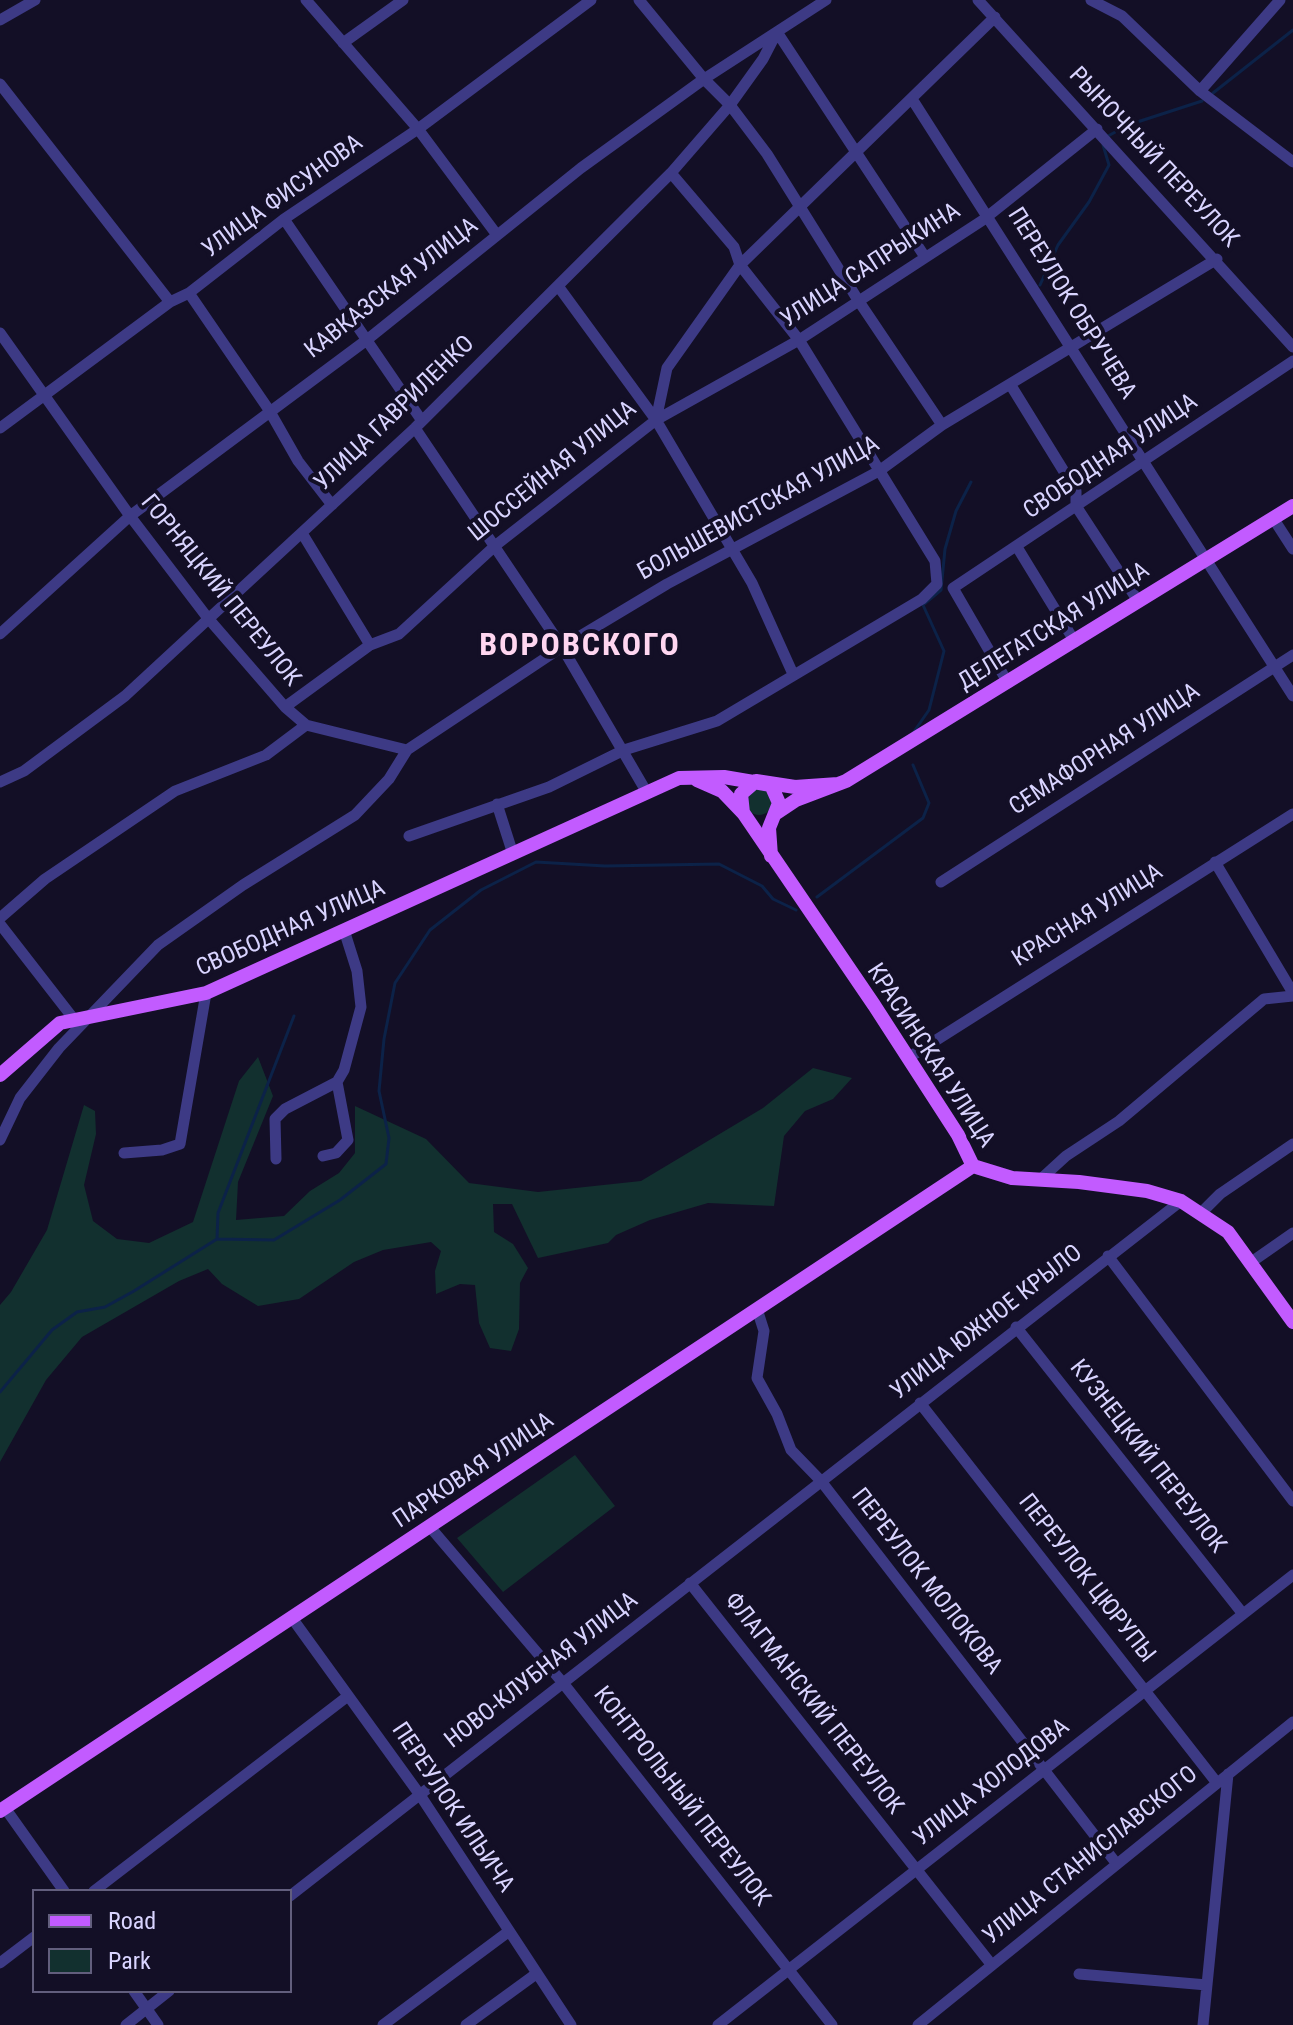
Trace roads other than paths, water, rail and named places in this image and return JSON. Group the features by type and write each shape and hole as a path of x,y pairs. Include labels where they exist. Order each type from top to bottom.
{"main road":[{"name":"ДЕЛЕГАТСКАЯ УЛИЦА","path":"776,813 796,800 838,784 1008,683 1293,506"},
{"name":"ДЕЛЕГАТСКАЯ УЛИЦА","path":"679,778 706,776 795,787 838,784"},
{"name":"СВОБОДНАЯ УЛИЦА","path":"80,1017 206,993 679,778"},
{"name":"КРАСИНСКАЯ УЛИЦА","path":"679,778 715,786 744,814 908,1058 958,1135 973,1166 1012,1178 1042,1178 1147,1191 1181,1201 1228,1232 1293,1322"},
{"path":"771,856 768,835 776,813 778,793 764,782 751,783 743,789 739,799 744,814 758,821 776,813"},
{"path":"0,1075 47,1031 80,1017"},
{"name":"ПАРКОВАЯ УЛИЦА","path":"2,1809 973,1166"}],"street":[{"path":"0,20 35,0"},
{"path":"306,0 418,129 497,235"},
{"path":"343,43 403,0"},
{"name":"УЛИЦА ФИСУНОВА","path":"0,428 170,302 189,293 284,219 418,129 591,0"},
{"path":"639,0 704,79 730,105 801,204 858,300 942,425"},
{"name":"КАВКАЗСКАЯ УЛИЦА","path":"0,634 130,516 368,339 581,168 704,79 826,0"},
{"name":"РЫНОЧНЫЙ ПЕРЕУЛОК","path":"978,0 1217,259 1293,347"},
{"path":"1091,0 1122,16 1200,91 1293,162"},
{"path":"1200,91 1280,0"},
{"name":"ШОССЕЙНАЯ УЛИЦА","path":"285,707 370,645 399,634 496,545 656,420 667,368 740,265 995,17"},
{"path":"777,32 925,257"},
{"name":"УЛИЦА ГАВРИЛЕНКО","path":"0,782 24,771 125,696 418,424 671,173 730,105 763,59 777,32"},
{"path":"0,84 170,302"},
{"name":"ПЕРЕУЛОК ОБРУЧЕВА","path":"912,99 1293,696"},
{"name":"УЛИЦА САПРЫКИНА","path":"656,420 799,340 988,216 1097,129"},
{"path":"409,836 549,787 624,750 717,721 922,599 937,584 935,561 799,340 740,265 734,247 671,173"},
{"path":"284,219 368,339 418,424 562,647 646,791"},
{"name":"БОЛЬШЕВИСТСКАЯ УЛИЦА","path":"407,750 562,647 667,584 879,471 942,425 1217,259"},
{"path":"558,286 656,420 752,583 793,674"},
{"path":"189,293 269,410 298,461 332,505"},
{"name":"ГОРНЯЦКИЙ ПЕРЕУЛОК","path":"0,333 130,516 207,617 285,707 306,725 407,750"},
{"name":"СВОБОДНАЯ УЛИЦА","path":"1008,683 953,588 1293,361"},
{"path":"1010,384 1076,491 1076,506 1138,601"},
{"path":"1273,518 1293,549"},
{"path":"302,533 370,645"},
{"path":"1017,547 1075,642"},
{"name":"СЕМАФОРНАЯ УЛИЦА","path":"941,882 1293,655"},
{"path":"80,1017 0,921 45,879 175,791 266,755 306,725"},
{"path":"0,1140 20,1098 80,1017 158,945 243,885 355,815 389,779 407,750"},
{"path":"497,804 513,854"},
{"name":"КРАСНАЯ УЛИЦА","path":"908,1058 1293,814"},
{"path":"1042,1178 1066,1156 1119,1121 1264,999 1293,994 1215,862"},
{"path":"276,1159 275,1119 285,1109 337,1082 344,1070 361,1007 357,971 344,930"},
{"path":"124,1153 162,1150 180,1144 206,993"},
{"path":"323,1156 336,1153 348,1140 337,1082"},
{"path":"1202,1212 1220,1194 1293,1144"},
{"name":"УЛИЦА ЮЖНОЕ КРЫЛО","path":"821,1481 1181,1201"},
{"path":"1250,1263 1293,1233"},
{"path":"1108,1256 1293,1501"},
{"name":"ПЕРЕУЛОК МОЛОКОВА","path":"757,1309 764,1331 758,1383 777,1414 791,1450 821,1481 1116,1863"},
{"name":"КУЗНЕЦКИЙ ПЕРЕУЛОК","path":"1016,1327 1243,1614"},
{"name":"ПЕРЕУЛОК ЦЮРУПЫ","path":"920,1403 1217,1783"},
{"name":"НОВО-КЛУБНАЯ УЛИЦА","path":"292,1894 821,1481"},
{"name":"КОНТРОЛЬНЫЙ ПЕРЕУЛОК","path":"430,1527 563,1683 832,2025"},
{"name":"УЛИЦА ХОЛОДОВА","path":"718,2025 1293,1575"},
{"name":"ФЛАГМАНСКИЙ ПЕРЕУЛОК","path":"690,1583 991,1964"},
{"name":"ПЕРЕУЛОК ИЛЬИЧА","path":"292,1618 420,1795 571,2025"},
{"path":"97,1889 348,1696"},
{"name":"УЛИЦА СТАНИСЛАВСКОГО","path":"918,2025 1293,1722"},
{"path":"1203,2025 1228,1774"},
{"path":"2,1809 62,1889"},
{"path":"383,2025 508,1932"},
{"path":"0,1963 32,1939"},
{"path":"466,2025 536,1974"},
{"path":"1079,1974 1207,1985"},
{"path":"135,1993 158,2025"},
{"path":"126,2025 167,1993"}],"waterway":[{"path":"1213,93 1293,30"},
{"path":"1125,126 1202,101"},
{"path":"1108,136 1119,130"},
{"path":"1040,285 1058,245 1089,202 1109,165 1103,145"},
{"path":"913,733 929,710 944,651 923,605 941,590 945,549 956,511 971,482"},
{"path":"817,897 923,818 929,803 913,765"},
{"path":"217,1239 274,1240 340,1200 386,1164 389,1138 379,1091 384,1039 395,983 430,930 481,890 536,862 605,866 719,864 762,886 773,899 796,910"},
{"path":"0,1392 52,1330 77,1312 105,1307 217,1239 218,1213 294,1016"}],"district":[{"name":"ВОРОВСКОГО","path":"580,647"}]}
